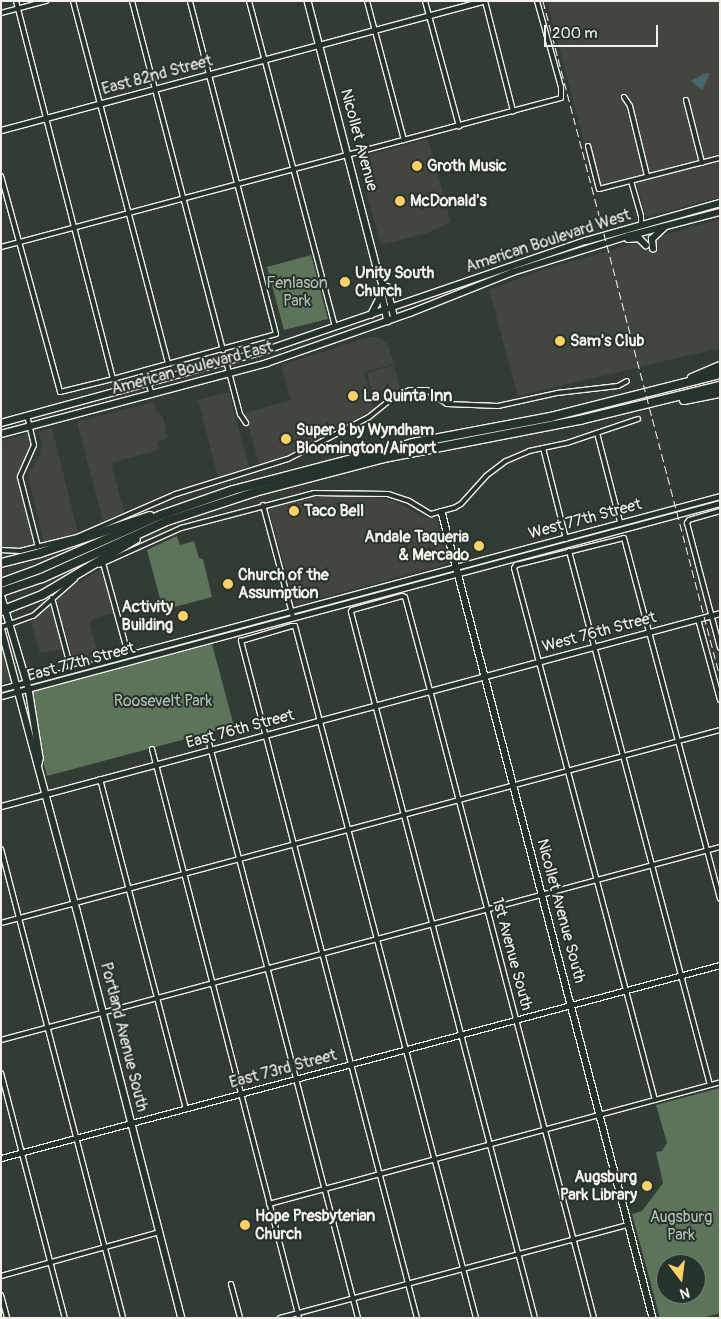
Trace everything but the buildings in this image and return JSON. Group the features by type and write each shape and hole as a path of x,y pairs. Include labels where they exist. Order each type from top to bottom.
{"highway":[{"path":"658,392 720,366"},
{"path":"1,562 40,553 133,520 176,509 233,490 370,453 421,441 551,417 658,392 720,374"},
{"path":"1,593 42,578 167,521 255,492 384,458 669,400 720,386"},
{"path":"669,400 689,400 720,393"},
{"path":"1,583 39,570 176,509"},
{"path":"3,611 42,595 167,521"}],"main road":[{"name":"Nicollet Avenue","path":"308,1 383,285 382,293 386,310"},
{"name":"American Boulevard West","path":"386,310 586,241 720,203"},
{"name":"American Boulevard West","path":"388,320 513,272 613,240 720,212"},
{"path":"653,249 652,239 657,233 668,226"},
{"path":"613,240 640,238 646,245"},
{"name":"Nicollet Avenue","path":"383,285 387,287 395,318"},
{"path":"456,286 459,294"},
{"path":"371,315 382,293"},
{"name":"American Boulevard East","path":"1,423 226,361 386,310"},
{"path":"386,310 388,320"},
{"name":"American Boulevard East","path":"1,434 229,373 316,346 388,320"},
{"path":"312,335 316,346"},
{"path":"68,404 70,415"},
{"path":"54,408 56,419"},
{"name":"Nicollet Avenue South","path":"442,512 653,1318"},
{"name":"Portland Avenue South","path":"1,593 3,611 10,625 28,689 40,758 39,764 46,794 182,1318"},
{"name":"Portland Avenue South","path":"1,627 18,684 35,759 39,764"}],"street":[{"path":"16,1 113,379"},
{"path":"1,13 46,1"},
{"path":"73,1 168,364"},
{"path":"132,1 223,350"},
{"path":"1,176 60,392 223,350 276,334 190,1"},
{"path":"249,1 335,327"},
{"path":"367,1 404,140"},
{"path":"425,1 458,126"},
{"path":"484,1 513,111"},
{"name":"East 82nd Street","path":"1,130 484,1"},
{"path":"1,247 561,98 561,88 537,1"},
{"path":"624,96 630,106 647,176"},
{"path":"686,100 702,163"},
{"path":"588,146 599,189 720,158"},
{"path":"631,181 644,225"},
{"path":"226,361 240,414 246,423"},
{"path":"144,371 152,394"},
{"path":"1,550 20,551 76,537 176,494 288,459 369,417 395,396 410,390 427,390 447,404 498,406 557,392 618,386 627,381"},
{"path":"27,415 33,451 24,465 20,477 38,547"},
{"path":"1,627 33,616 72,581 103,563 181,528 314,493 379,493 399,497 428,513 442,512 458,507 495,468 529,451 597,433 638,419"},
{"path":"597,433 620,522"},
{"path":"543,448 567,544"},
{"name":"West 77th Street","path":"456,567 720,496"},
{"name":"West 77th Street","path":"458,574 720,503"},
{"path":"263,505 293,617"},
{"path":"720,511 687,522 720,648"},
{"path":"655,1100 514,568 516,565 624,538 720,898"},
{"path":"569,551 710,1085"},
{"path":"103,563 128,654"},
{"name":"East 77th Street","path":"1,689 456,567"},
{"name":"East 77th Street","path":"1,696 458,574"},
{"path":"353,601 393,588 395,583"},
{"name":"1st Avenue South","path":"374,705 351,612 352,610 405,597 594,1318"},
{"path":"52,598 71,669"},
{"name":"West 76th Street","path":"484,676 720,613"},
{"path":"698,619 720,700"},
{"path":"416,1318 241,641 295,626 476,1318"},
{"name":"East 76th Street","path":"1,806 484,676"},
{"path":"374,705 462,1034 535,1318"},
{"path":"1,923 720,730"},
{"path":"206,735 358,1318"},
{"path":"152,748 298,1315"},
{"path":"100,779 186,1108"},
{"path":"1,1040 720,847"},
{"path":"1,849 123,1318"},
{"name":"East 73rd Street","path":"1,1158 720,965"},
{"path":"1,1073 65,1318"},
{"path":"269,1204 720,1082"},
{"path":"280,1318 298,1315 353,1298 628,1225"},
{"path":"1,1276 160,1232"},
{"path":"231,1284 240,1318"},
{"path":"1,1295 7,1318"}],"shaded area":[{"path":"547,1 720,1 720,197 646,217 635,177 600,186 589,141 584,142"},
{"path":"428,139 451,222 427,233 381,245 357,158"},
{"path":"720,219 720,348 518,396 489,290 539,271"},
{"path":"369,337 377,337 387,343 394,364 364,372 374,409 291,454 259,464 245,413 291,400 281,365"},
{"path":"394,365 400,388 387,397 374,400 367,373"},
{"path":"229,392 249,467 218,477 198,400"},
{"path":"153,402 156,411 163,417 168,438 157,442 159,450 111,463 124,512 103,521 77,422"},
{"path":"52,428 78,533 46,542 43,540 28,474 40,455 42,444 39,432"},
{"path":"30,433 32,446 19,472 19,482 34,543 30,547 1,548 1,441"},
{"path":"307,497 368,497 387,499 403,505 424,518 436,517 448,561 446,564 296,605 268,508"},
{"path":"101,569 114,613 95,618 89,623 99,658 74,663 64,626 59,628 64,649 40,653 31,622 74,585"},
{"path":"1,643 11,681 1,683"}],"green space":[{"name":"Fenlason Park","path":"311,255 328,319 284,330 267,267"},
{"path":"177,536 180,545 194,541 199,558 203,559 212,597 163,610 147,550"},
{"name":"Roosevelt Park","path":"212,644 234,726 47,776 25,694"},
{"name":"Augsburg Park","path":"720,1088 720,1313 702,1318 660,1318 656,1304 706,1304 706,1254 656,1254 656,1303 632,1214 642,1211 663,1183 656,1152 662,1151 667,1143 656,1105"}],"water":[{"path":"710,73 702,90 691,81 704,74"}],"railway":[{"path":"543,1 720,677"}],"place":[{"name":"Groth Music","path":"417,166"},
{"name":"McDonald's","path":"400,201"},
{"name":"Unity South Church","path":"345,282"},
{"name":"Sam's Club","path":"560,341"},
{"name":"La Quinta Inn","path":"353,396"},
{"name":"Super 8 by Wyndham Bloomington/Airport","path":"286,439"},
{"name":"Taco Bell","path":"294,511"},
{"name":"Andale Taqueria & Mercado","path":"479,546"},
{"name":"Church of the Assumption","path":"228,584"},
{"name":"Activity Building","path":"183,616"},
{"name":"Augsburg Park Library","path":"647,1186"},
{"name":"Hope Presbyterian Church","path":"245,1225"}]}
